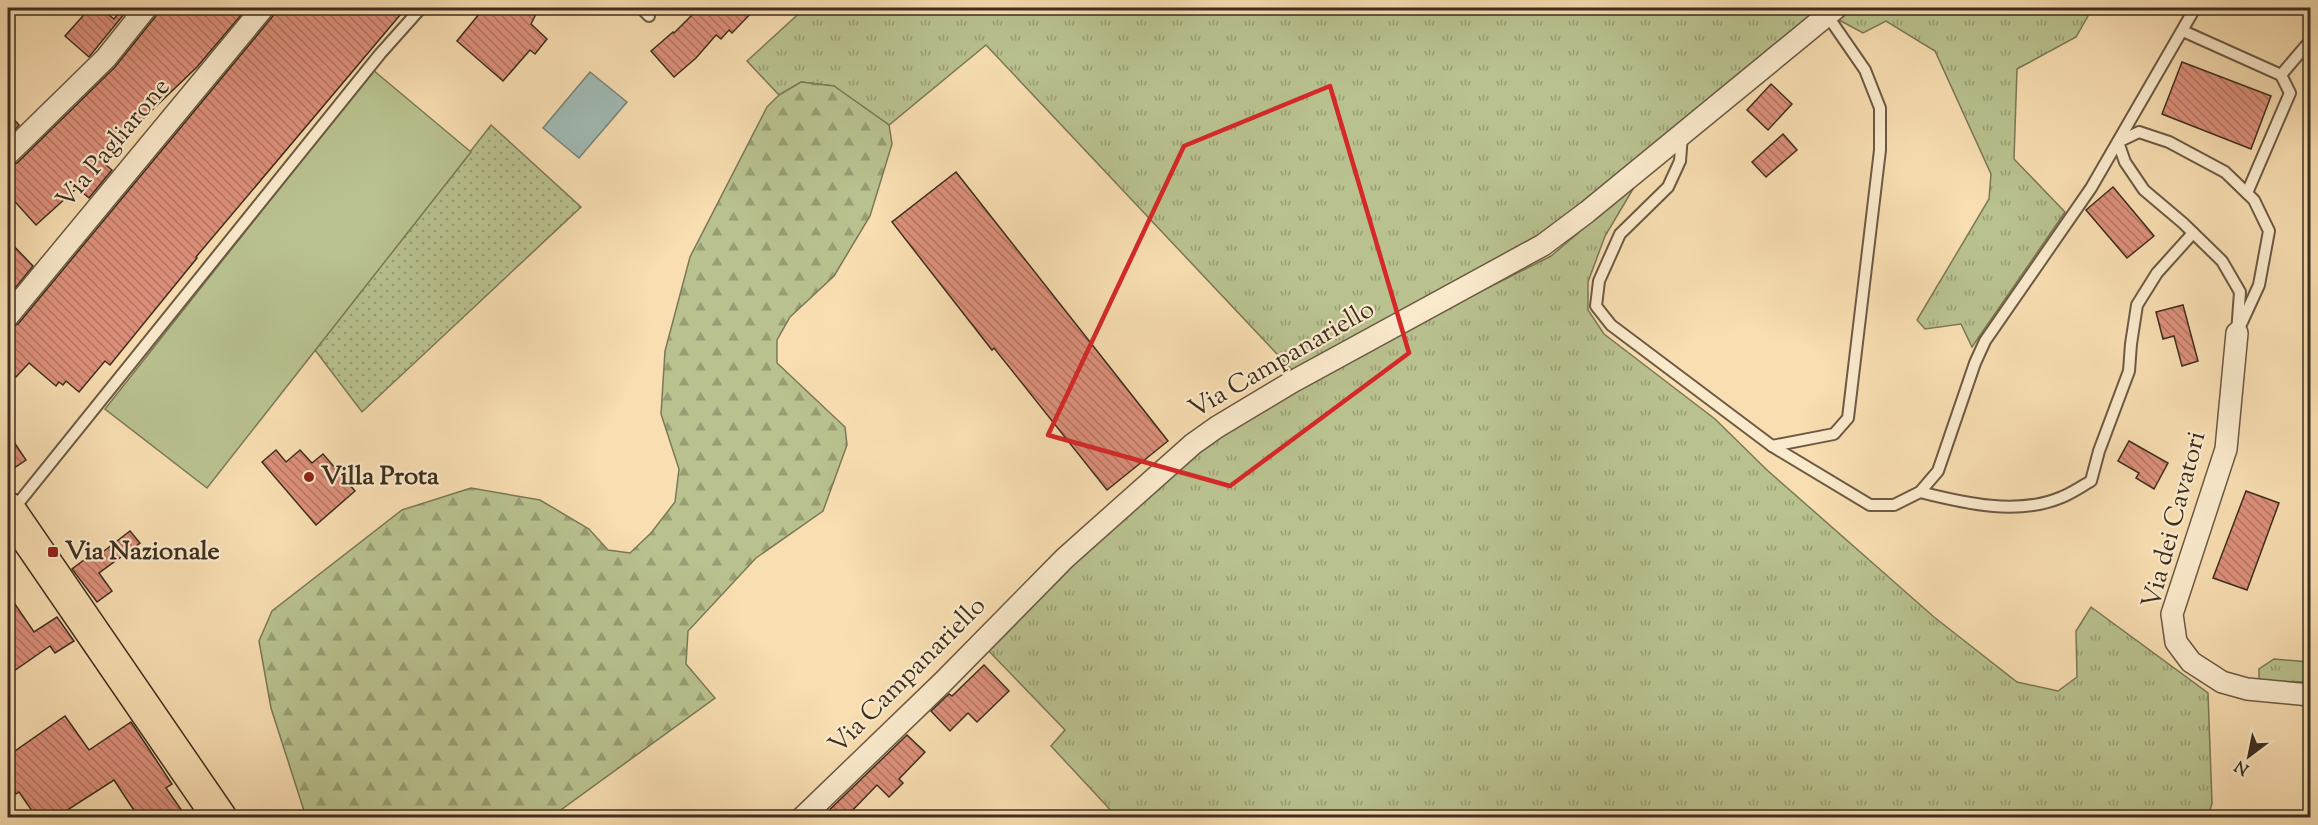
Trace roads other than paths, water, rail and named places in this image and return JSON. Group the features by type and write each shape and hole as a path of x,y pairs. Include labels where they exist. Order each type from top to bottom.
{"main road":[{"path":"9,512 220,818"}],"street":[{"path":"8,154 106,58 146,8"},
{"name":"Via Pagliarone","path":"8,316 263,8"},
{"name":"Via Campanariello","path":"807,816 1065,558 1193,444 1216,426 1301,376 1544,245 1832,11"},
{"name":"Via dei Cavatori","path":"2237,333 2226,449 2172,615 2176,642 2191,662 2222,682 2247,689 2310,695"}],"lane":[{"path":"9,512 380,54 421,8"},
{"path":"641,8 649,16"},
{"path":"1682,134 1680,161 1668,187 1620,234 1599,281 1596,306 1611,325 1772,446 1870,505 1894,505 1920,492 1938,471 1975,363 1985,341 2091,188 2195,8"},
{"path":"1772,446 1834,434 1848,418 1880,150 1880,108 1865,70 1832,11"},
{"path":"2183,31 2281,75 2289,93 2247,193"},
{"path":"2281,75 2310,41"},
{"path":"2118,142 2139,132 2169,142 2225,172 2254,200 2269,231 2259,285 2237,333"},
{"path":"2118,142 2125,162 2144,190 2222,261 2240,292 2237,333"},
{"path":"1920,492 1966,503 2019,507 2061,498 2091,481 2098,451 2129,371 2138,305 2157,273 2193,233"}],"water":[{"path":"590,72 627,102 579,158 543,128"}],"place":[{"name":"Villa Prota","path":"309,477"},
{"name":"Via Nazionale","path":"53,552"}]}
